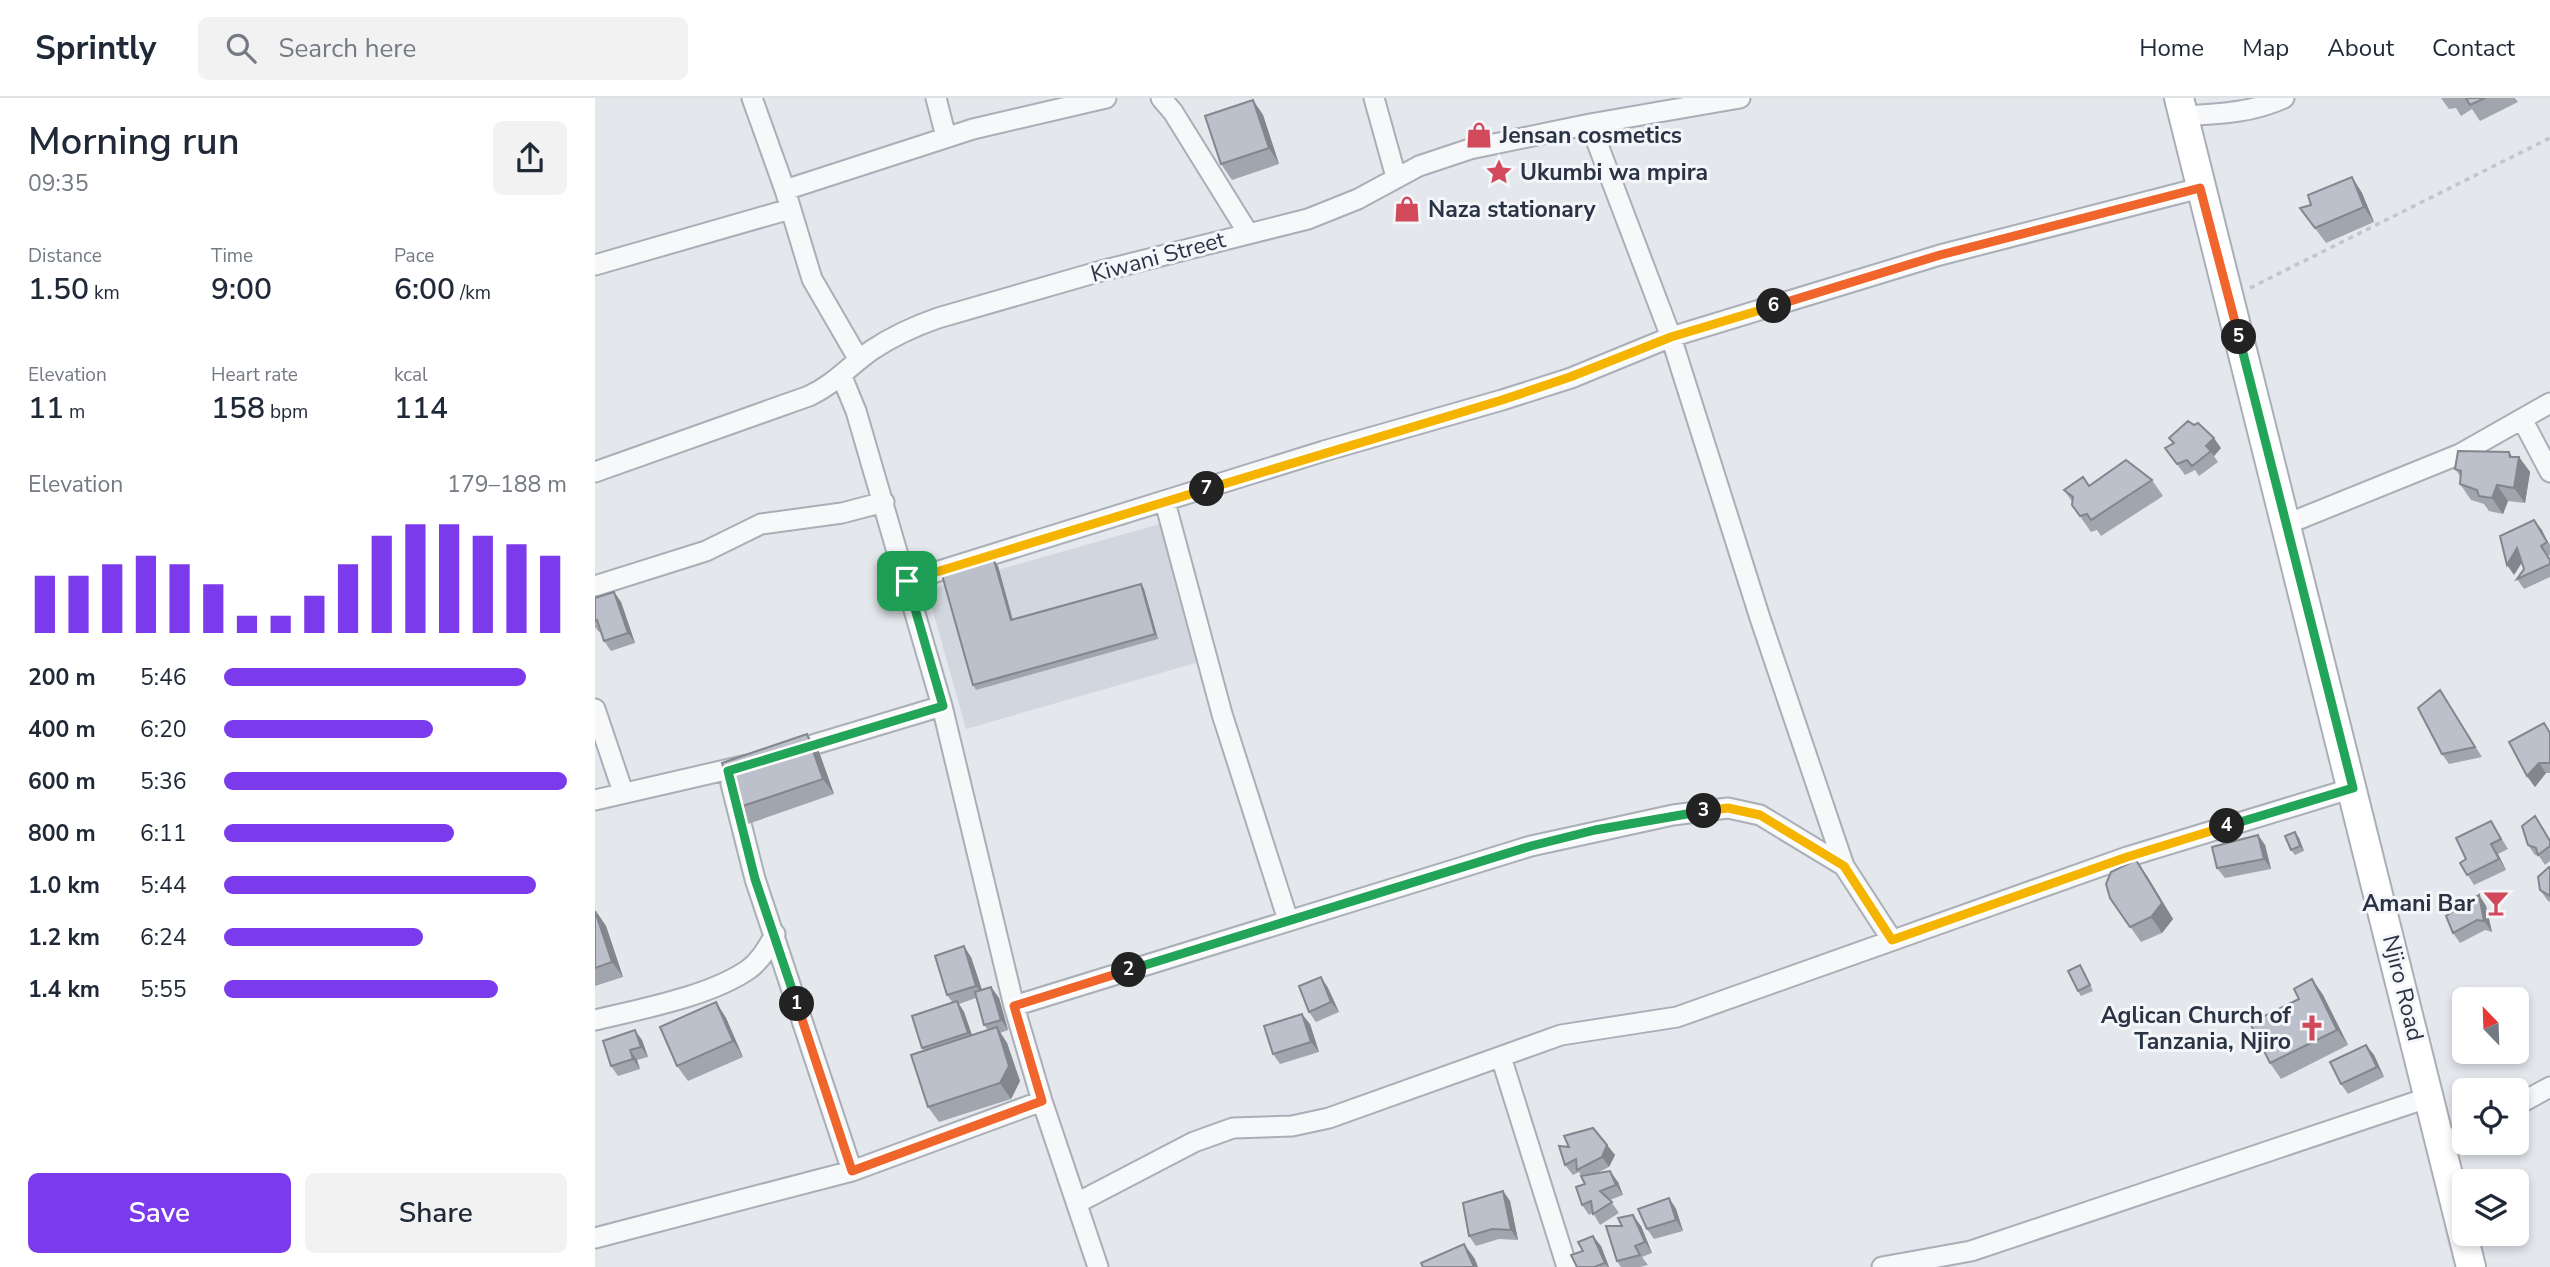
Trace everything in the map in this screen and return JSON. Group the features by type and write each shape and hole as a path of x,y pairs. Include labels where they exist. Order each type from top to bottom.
{"street":[{"path":"752,98 785,190 812,279 859,360"},
{"path":"936,98 946,137"},
{"path":"785,190 946,137 1106,98"},
{"path":"1161,98 1173,112 1248,233"},
{"path":"1374,98 1397,177"},
{"name":"Kiwani Street","path":"595,472 809,396 842,376 859,360 891,338 938,318 1329,212 1397,177 1471,149 1707,101 1741,98"},
{"path":"2181,107 2230,114 2263,108 2284,98"},
{"name":"Njiro Road","path":"2181,107 2430,1097 2452,1137"},
{"path":"1590,124 1671,337 1760,618 1844,866 1892,940"},
{"path":"907,581 1324,451 1502,400 1570,377 1671,337 1940,255 2200,188"},
{"path":"595,265 790,209"},
{"path":"842,376 856,411 884,502 943,706 1014,1006 1042,1101 1098,1267"},
{"path":"2287,524 2460,454 2550,403"},
{"path":"2522,419 2550,472"},
{"path":"595,586 706,551 761,524 842,513 884,502"},
{"path":"1165,502 1222,713 1288,920"},
{"path":"595,800 728,771 943,706"},
{"path":"595,709 623,792"},
{"path":"728,771 755,879 852,1171"},
{"path":"1077,1203 1194,1142 1233,1128 1292,1126 1329,1118 1561,1035 1677,1017 2127,857 2353,788"},
{"path":"1014,1006 1556,840 1673,815 1728,808 1760,815 1844,866"},
{"path":"595,1020 707,989 736,976 756,963 775,934"},
{"path":"1501,1057 1567,1267"},
{"path":"2529,1098 2550,1087"},
{"path":"1882,1267 1971,1251 2430,1097"},
{"path":"595,1238 852,1171 1042,1101"},
{"name":"Njiro Road","path":"2455,1155 2471,1267"}],"path":[{"path":"2229,298 2550,138"}],"shaded area":[{"path":"1160,524 1199,662 966,729 927,590"}],"building":[{"path":"2466,98 2485,98 2470,105"},
{"path":"1253,100 1269,148 1221,164 1205,116"},
{"path":"2352,177 2364,207 2315,228 2300,208 2311,205 2308,195"},
{"path":"2188,421 2194,425 2198,423 2214,438 2206,446 2211,451 2192,466 2187,460 2177,464 2165,448 2174,443 2169,438"},
{"path":"2458,451 2509,452 2510,457 2519,457 2514,488 2497,485 2492,498 2479,496 2477,490 2460,484 2461,471 2455,469"},
{"path":"2126,460 2152,480 2091,520 2087,514 2080,516 2072,505 2073,497 2064,490 2083,477 2089,486"},
{"path":"2534,520 2547,542 2541,546 2550,564 2517,579 2524,569 2517,548 2507,565 2500,536"},
{"path":"994,560 1011,620 1141,584 1155,634 973,685 942,575"},
{"path":"614,592 628,633 604,641 597,620 595,621 595,598"},
{"path":"2440,690 2475,747 2442,754 2418,708"},
{"path":"2544,723 2550,733 2550,763 2539,763 2527,776 2509,742"},
{"path":"807,734 823,779 737,808 722,763"},
{"path":"2535,816 2550,841 2550,846 2538,855 2536,848 2528,845 2522,826"},
{"path":"2491,821 2501,839 2491,844 2499,859 2467,875 2460,863 2466,859 2456,838"},
{"path":"2295,832 2300,846 2291,850 2285,836"},
{"path":"2258,835 2264,859 2217,868 2212,847"},
{"path":"2136,860 2162,903 2151,917 2130,927 2110,898 2106,884 2111,872"},
{"path":"2549,867 2550,896 2540,890 2538,877"},
{"path":"2479,895 2484,921 2477,920 2453,933 2446,916"},
{"path":"595,911 612,962 595,968"},
{"path":"964,946 976,986 947,995 935,956"},
{"path":"2080,965 2090,985 2078,991 2068,971"},
{"path":"1321,977 1331,1002 1309,1012 1299,986"},
{"path":"2312,979 2337,1030 2270,1063 2250,1023 2299,999 2294,989"},
{"path":"991,987 1001,1020 984,1025 975,992"},
{"path":"957,1001 968,1033 922,1048 912,1016"},
{"path":"716,1002 733,1041 677,1066 660,1027"},
{"path":"1302,1014 1311,1042 1273,1054 1264,1026"},
{"path":"997,1027 1009,1066 1000,1083 928,1107 911,1055"},
{"path":"635,1030 641,1047 630,1050 633,1059 611,1066 603,1041"},
{"path":"2366,1045 2377,1067 2341,1084 2330,1062"},
{"path":"1593,1128 1607,1145 1602,1157 1577,1170 1576,1159 1565,1165 1559,1146 1569,1147 1564,1136"},
{"path":"1610,1171 1616,1185 1600,1191 1612,1202 1593,1214 1591,1201 1582,1205 1576,1187 1585,1184 1581,1176"},
{"path":"1503,1191 1511,1230 1492,1229 1469,1236 1463,1203"},
{"path":"1669,1198 1676,1220 1647,1229 1638,1209"},
{"path":"1633,1215 1645,1242 1635,1246 1640,1255 1617,1261 1606,1226 1622,1226 1618,1218"},
{"path":"1593,1236 1605,1263 1594,1267 1577,1267 1571,1255 1583,1251 1578,1242"},
{"path":"1464,1244 1474,1267 1423,1267 1421,1263"}],"place":[{"name":"Jensan cosmetics","path":"1479,135"},
{"name":"Ukumbi wa mpira","path":"1499,172"},
{"name":"Naza stationary","path":"1407,209"},
{"name":"Amani Bar","path":"2496,903"},
{"name":"Aglican Church of Tanzania, Njiro","path":"2312,1028"}],"route":[{"path":"2200,188 2353,788 2127,857 1892,940 1844,866 1760,815 1728,808 1673,815 1531,846 1014,1006 1042,1101 852,1171 755,879 728,771 943,706 907,581 1324,451 1502,400 1570,377 1671,337 1940,255 2200,188"}]}
